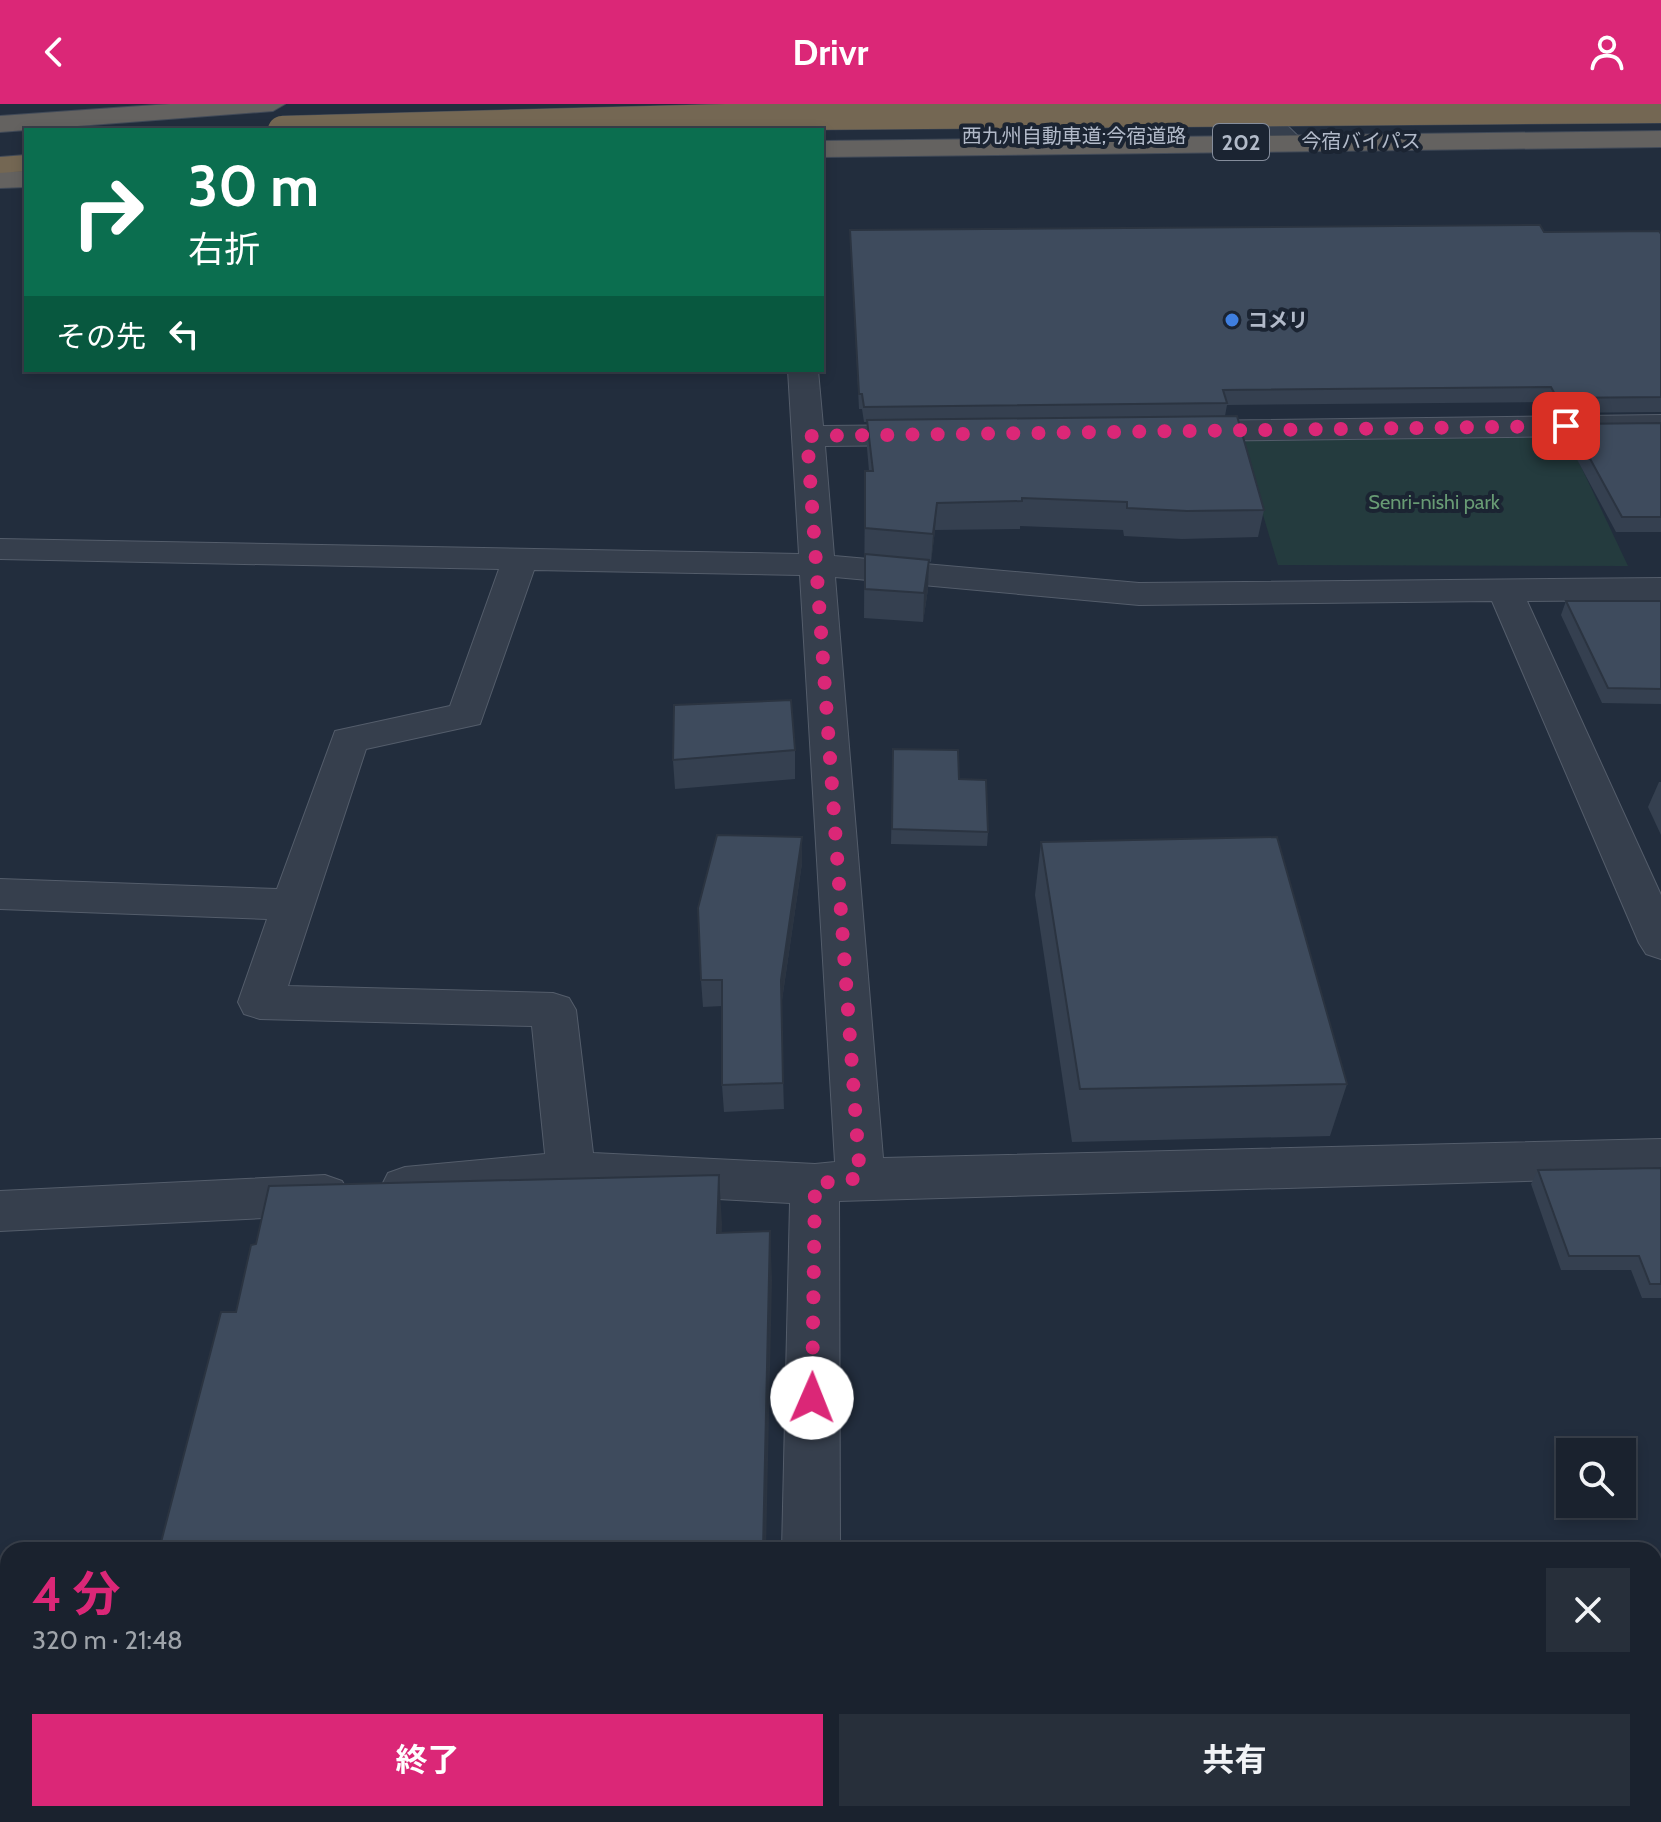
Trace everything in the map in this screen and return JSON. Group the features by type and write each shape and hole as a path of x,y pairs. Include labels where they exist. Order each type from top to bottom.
{"highway":[{"path":"0,124 273,104"},
{"name":"西九州自動車道;今宿道路","path":"346,128 632,119 1075,112 1661,109"},
{"name":"西九州自動車道;今宿道路","path":"824,139 1661,133"},
{"name":"今宿バイパス","path":"824,149 1661,139"},
{"path":"0,143 24,142"},
{"path":"0,165 24,163"},
{"path":"0,180 24,179"}],"street":[{"path":"793,128 797,104"},
{"path":"1251,104 1291,142"},
{"path":"803,372 818,565 837,1181 812,1542"},
{"path":"1155,432 1661,425"},
{"path":"807,436 965,434"},
{"path":"0,549 818,565 1139,594 1661,589"},
{"path":"520,559 466,715 349,740 260,1002 553,1010 571,1171"},
{"path":"1505,591 1661,943"},
{"path":"0,894 293,905"},
{"path":"0,1211 299,1197 571,1171 837,1181 1661,1158"}],"green space":[{"name":"Senri-nishi park","path":"1567,437 1628,566 1278,565 1241,441"}],"building":[{"path":"1540,225 1544,232 1659,231 1661,397 1557,398 1551,387 1223,390 1227,403 864,407 862,394 859,394 850,230"},
{"path":"1237,416 1264,510 1187,511 1127,508 1127,502 1022,498 1022,501 937,503 933,534 865,528 865,471 873,471 867,420"},
{"path":"1661,423 1661,517 1622,517 1571,424"},
{"path":"865,554 929,560 924,593 865,589"},
{"path":"1566,601 1661,601 1661,689 1608,688"},
{"path":"791,700 795,750 673,760 674,705"},
{"path":"893,749 958,750 959,779 986,780 988,832 892,829"},
{"path":"717,835 802,837 781,980 783,1083 722,1085 722,980 701,980 698,908"},
{"path":"1277,837 1347,1084 1080,1089 1041,842"},
{"path":"1661,1168 1661,1284 1650,1284 1639,1256 1569,1256 1538,1170"},
{"path":"719,1175 717,1233 770,1231 763,1542 161,1542 221,1312 236,1312 251,1245 256,1244 269,1186"}],"place":[{"name":"コメリ","path":"1232,320"}],"route":[{"path":"812,1398 815,1184 860,1178 807,436 1566,426"}]}
